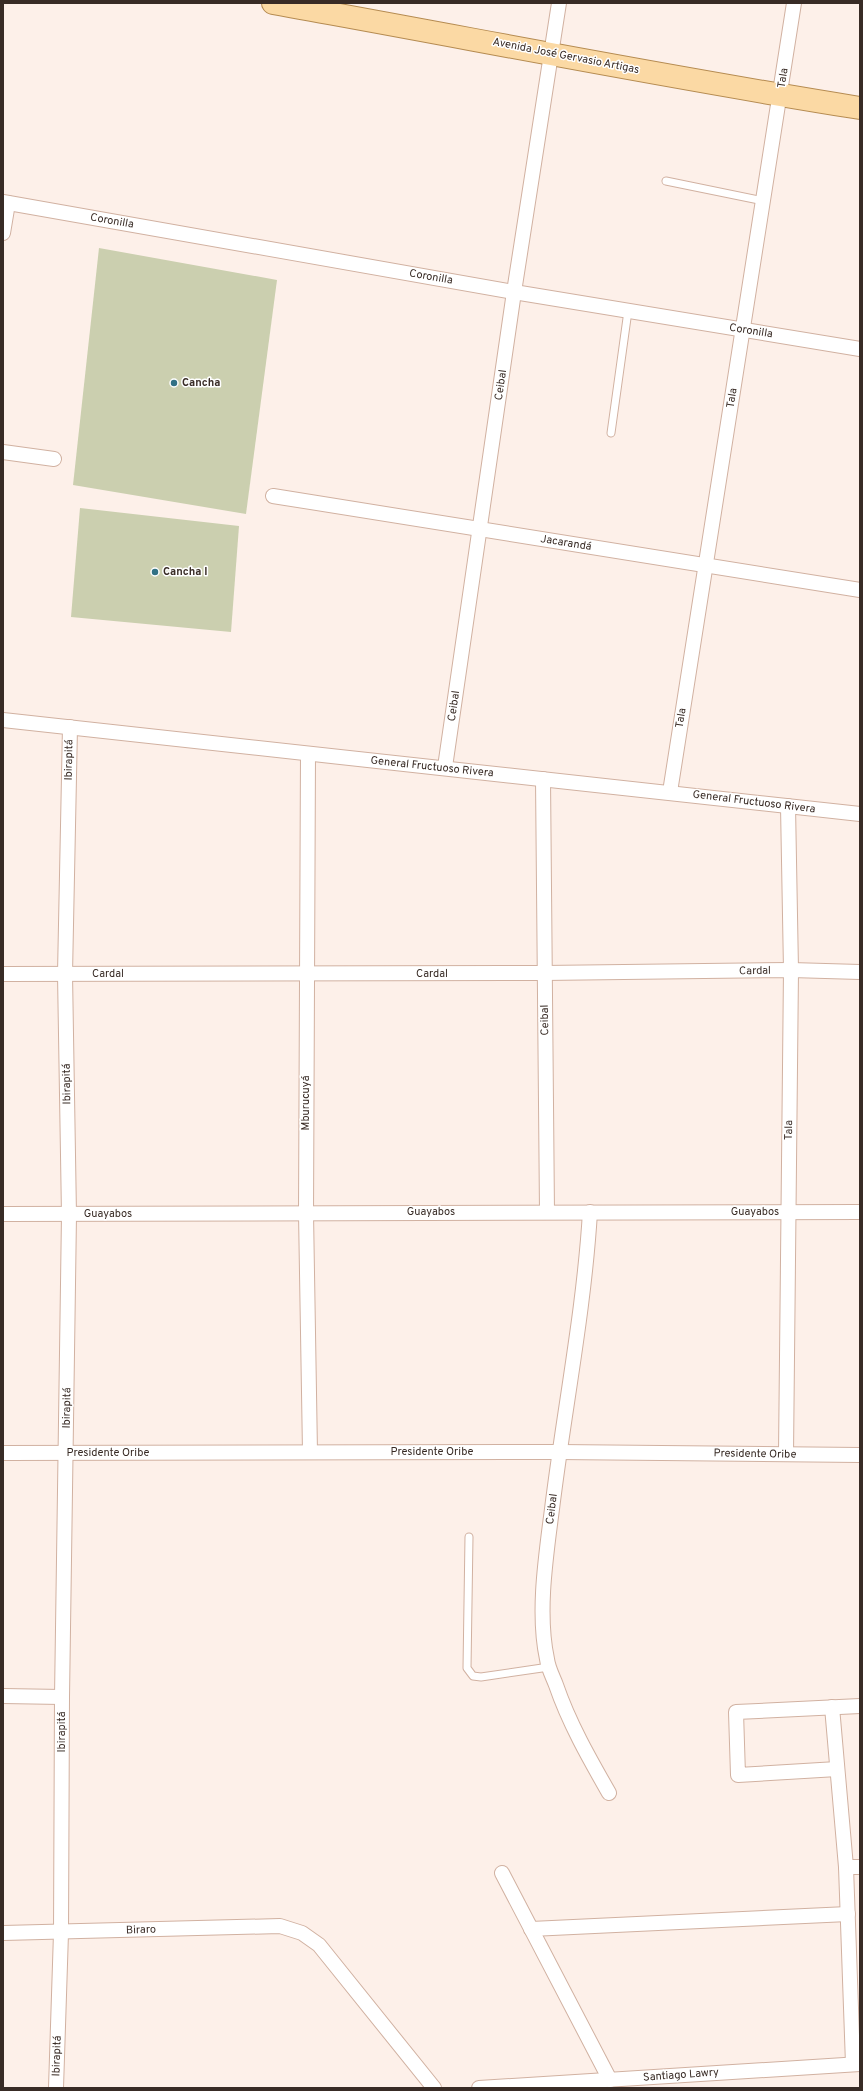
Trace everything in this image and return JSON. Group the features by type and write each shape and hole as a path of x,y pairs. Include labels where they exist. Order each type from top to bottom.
{"main road":[{"name":"Avenida José Gervasio Artigas","path":"273,3 551,47 666,62 782,88 860,108"},
{"name":"Avenida José Gervasio Artigas","path":"346,3 551,47"},
{"name":"Avenida José Gervasio Artigas","path":"782,88 860,93"}],"street":[{"name":"Ceibal","path":"445,767 514,292 559,3"},
{"name":"Tala","path":"670,792 704,566 744,330 794,3"},
{"name":"Coronilla","path":"5,202 514,292 860,349"},
{"path":"3,233 5,202"},
{"path":"3,452 54,459"},
{"name":"Jacarandá","path":"273,496 860,590"},
{"name":"General Fructuoso Rivera","path":"3,720 308,754 445,767 860,814"},
{"name":"Ibirapitá","path":"56,2088 61,1933 62,1697 69,1215 65,974 70,727"},
{"name":"Mburucuyá","path":"308,754 306,1213 310,1452"},
{"name":"Ceibal","path":"543,779 547,1212"},
{"name":"Tala","path":"786,1454 791,970 788,806"},
{"name":"Cardal","path":"3,974 544,974 791,970 860,972"},
{"name":"Ceibal","path":"590,1212 583,1297 559,1452 544,1572 543,1610 546,1660 563,1707 581,1744 609,1793"},
{"name":"Guayabos","path":"3,1214 860,1212"},
{"name":"Presidente Oribe","path":"3,1454 559,1452 860,1455"},
{"path":"3,1696 62,1697"},
{"path":"838,1769 738,1775 736,1712 860,1706"},
{"path":"832,1707 838,1769 853,1867 848,1914 855,1975 856,2064"},
{"path":"502,1873 610,2080"},
{"path":"531,1930 848,1914"},
{"name":"Biraro","path":"3,1933 61,1933 280,1926 302,1933 318,1945 434,2088"},
{"name":"Santiago Lawry","path":"479,2088 856,2064"}],"lane":[{"path":"666,181 764,201"},
{"path":"612,433 628,311"},
{"path":"468,1537 467,1668 473,1676 481,1677 549,1668"}],"green space":[{"name":"Cancha","path":"99,248 277,280 246,514 73,485"},
{"name":"Cancha I","path":"80,508 239,526 231,632 71,617"}],"place":[{"name":"Cancha","path":"174,383"},
{"name":"Cancha I","path":"155,572"}]}
